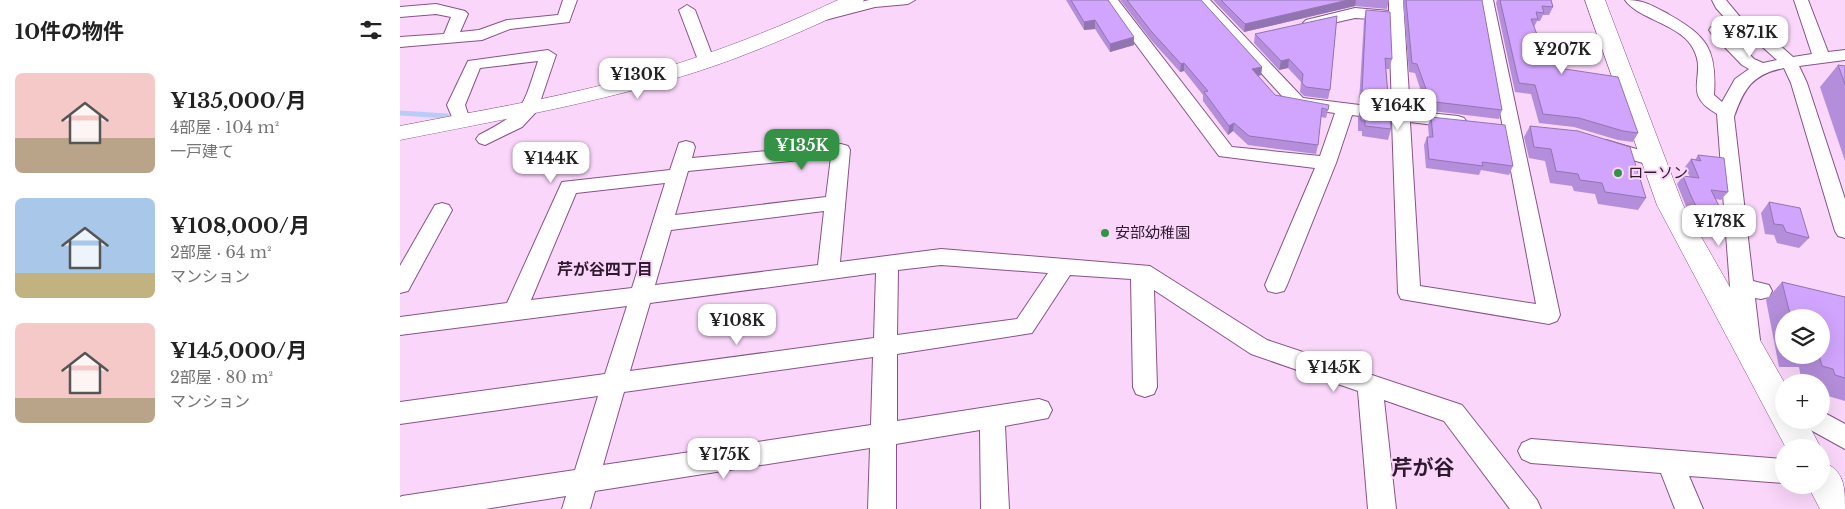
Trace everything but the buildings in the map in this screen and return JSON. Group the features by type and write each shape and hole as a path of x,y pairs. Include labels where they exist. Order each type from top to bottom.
{"street":[{"path":"400,42 482,35 507,25 564,19 570,0"},
{"path":"400,133 585,96 706,60 856,3 908,0"},
{"path":"1110,0 1226,152 1327,164"},
{"path":"1202,0 1298,103 1474,124"},
{"path":"1297,26 1355,13 1396,8 1409,293 1548,314 1486,0"},
{"path":"1594,0 1670,205 1750,353 1775,393"},
{"path":"1632,0 1686,31 1699,44 1707,71 1705,95 1709,102 1727,112"},
{"path":"1719,0 1721,5 1740,26 1754,31 1789,62 1799,83 1845,231"},
{"path":"1801,0 1822,58"},
{"path":"400,12 436,9 460,14 450,37"},
{"path":"687,10 706,60"},
{"path":"1717,30 1748,62 1764,70"},
{"path":"1238,40 1258,35"},
{"path":"462,120 456,104 474,64 548,55 531,107 516,123 485,139"},
{"path":"1750,353 1751,289 1726,136 1725,117 1746,78 1789,62 1845,55"},
{"path":"1276,285 1327,164 1345,109"},
{"path":"1591,141 1653,160"},
{"path":"515,312 569,187 682,162 841,150 828,272"},
{"path":"576,509 682,162"},
{"path":"663,224 834,203"},
{"path":"400,285 442,210"},
{"path":"400,326 941,257 1142,272 1259,347 1453,412 1527,509"},
{"path":"882,509 882,434 887,264"},
{"path":"400,413 1024,327 1064,266"},
{"path":"1142,272 1145,387"},
{"path":"1370,384 1382,509"},
{"path":"402,509 1039,410"},
{"path":"992,418 995,509"},
{"path":"1830,429 1845,438"},
{"path":"1531,452 1775,469"},
{"path":"1670,462 1689,509"},
{"path":"1830,493 1839,509"}],"waterway":[{"path":"400,113 447,116"}],"place":[{"name":"ローソン","path":"1618,173"},
{"name":"安部幼稚園","path":"1105,233"}],"district":[{"name":"芹が谷四丁目","path":"605,269"},
{"name":"芹が谷","path":"1423,468"}]}
